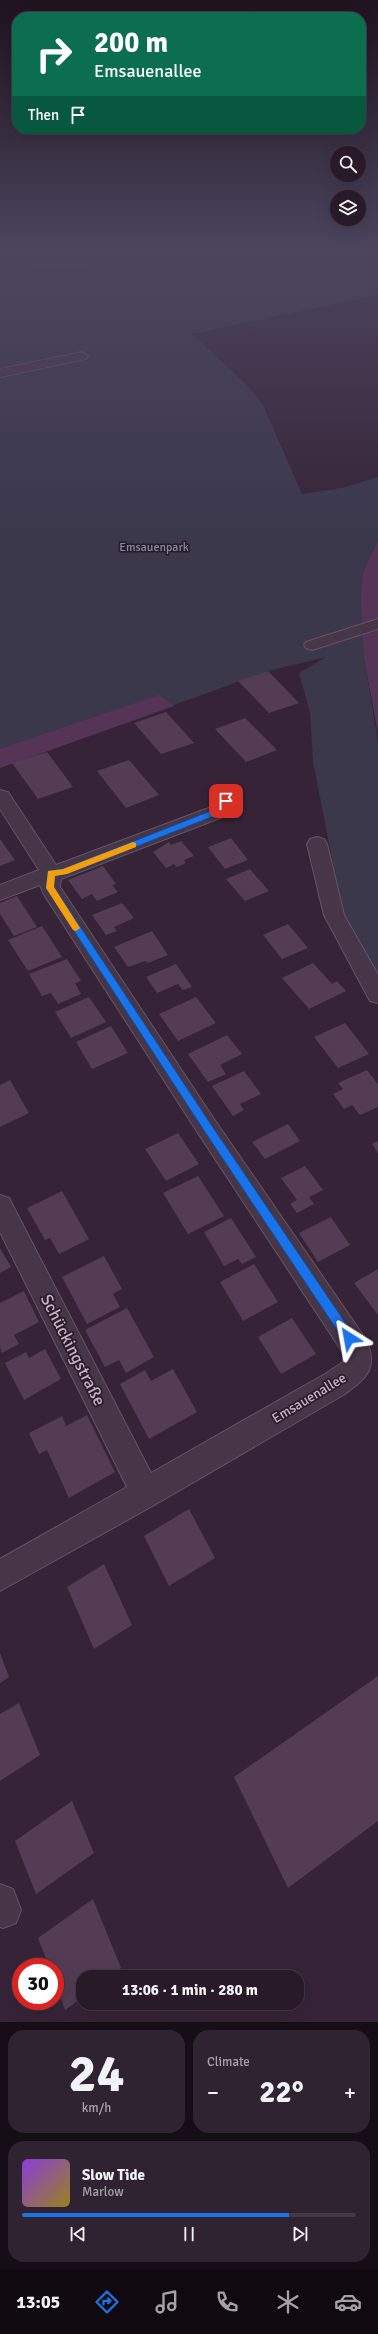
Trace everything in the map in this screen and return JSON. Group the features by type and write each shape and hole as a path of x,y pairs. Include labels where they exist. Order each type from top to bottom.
{"street":[{"path":"0,373 82,356"},
{"path":"312,645 378,624"},
{"path":"0,892 51,873 64,872 221,810 230,791"},
{"path":"1,796 51,873"},
{"path":"317,844 334,915 378,995"},
{"name":"Emsauenallee","path":"0,1576 146,1494 335,1384 356,1369 357,1350 206,1126 50,888 51,873"},
{"name":"Schückingstraße","path":"0,1206 146,1494"}],"green space":[{"name":"Emsauenpark","path":"0,347 206,347 246,384 263,405 302,494 342,488 378,477 378,540 363,572 364,658 378,742 378,993 344,921 313,761 310,712 299,673 326,657 268,671 0,768"}],"shaded area":[{"path":"378,540 378,734 364,658 361,599 363,572"},
{"path":"159,695 174,706 0,768 0,749"}],"building":[{"path":"268,671 299,703 269,713 238,681"},
{"path":"166,712 194,743 161,754 134,723"},
{"path":"245,718 277,750 246,762 215,729"},
{"path":"47,752 73,787 38,799 12,763"},
{"path":"129,760 159,795 126,808 97,771"},
{"path":"231,838 248,860 225,869 208,847"},
{"path":"0,839 15,860 0,866"},
{"path":"181,841 194,856 184,860 186,863 177,867 174,864 166,868 153,852 169,842 171,845"},
{"path":"103,866 116,884 112,885 118,892 97,901 92,894 82,899 68,880"},
{"path":"250,869 269,891 245,901 226,879"},
{"path":"17,896 37,927 14,936 0,914 0,903"},
{"path":"122,903 134,918 114,927 117,931 106,935 92,915"},
{"path":"288,924 308,948 282,959 263,935"},
{"path":"42,926 62,957 28,971 8,940"},
{"path":"152,931 168,955 148,963 145,961 128,967 114,947"},
{"path":"67,959 81,981 75,983 81,994 58,1004 51,993 42,996 29,974"},
{"path":"313,963 332,984 337,981 346,991 309,1009 282,978"},
{"path":"176,964 192,987 183,990 178,984 157,993 146,977"},
{"path":"89,997 106,1022 71,1038 55,1012"},
{"path":"196,997 216,1023 178,1041 159,1014"},
{"path":"345,1023 369,1054 338,1068 314,1037"},
{"path":"111,1026 128,1053 92,1069 76,1042"},
{"path":"227,1035 242,1054 220,1065 226,1074 208,1082 188,1054"},
{"path":"367,1070 378,1084 378,1107 360,1115 352,1105 344,1109 333,1094 343,1089 338,1083"},
{"path":"244,1071 261,1094 240,1104 244,1110 233,1116 212,1086"},
{"path":"10,1080 29,1113 0,1127 0,1085"},
{"path":"288,1124 300,1141 265,1159 252,1142"},
{"path":"178,1133 199,1164 166,1181 145,1149"},
{"path":"378,1141 378,1153 372,1144"},
{"path":"305,1166 323,1190 309,1197 314,1204 297,1213 290,1204 297,1200 281,1178"},
{"path":"198,1176 224,1216 188,1234 163,1193"},
{"path":"62,1191 89,1239 59,1254 50,1238 45,1240 27,1208"},
{"path":"331,1217 350,1245 318,1262 299,1233"},
{"path":"231,1218 256,1257 242,1264 238,1259 224,1266 204,1232"},
{"path":"0,1248 11,1267 0,1273"},
{"path":"104,1256 122,1289 113,1294 120,1307 87,1324 62,1277"},
{"path":"254,1264 278,1302 243,1321 220,1282"},
{"path":"378,1269 378,1315 354,1283"},
{"path":"24,1291 39,1322 14,1335 19,1344 2,1353 0,1347 0,1303"},
{"path":"127,1308 154,1357 126,1373 119,1360 105,1367 85,1330"},
{"path":"292,1318 316,1354 281,1374 258,1337"},
{"path":"45,1349 61,1379 24,1400 5,1363 26,1352 29,1358"},
{"path":"173,1369 197,1412 149,1439 120,1384 145,1370 151,1381"},
{"path":"87,1415 115,1472 69,1498 47,1450 39,1454 29,1433 62,1416 66,1426"},
{"path":"189,1509 215,1558 169,1586 144,1536"},
{"path":"104,1564 132,1625 94,1649 67,1587"},
{"path":"0,1653 9,1677 0,1683"},
{"path":"378,1676 378,1821 288,1888 234,1777"},
{"path":"19,1703 40,1755 0,1781 0,1714"},
{"path":"72,1801 94,1853 36,1894 15,1841"},
{"path":"93,1899 121,1968 118,1970 76,1970 76,2002 65,2010 64,1958 46,1958 38,1938"}],"slow traffic":[{"path":"76,928 50,888 51,873 64,872 133,845"}],"route":[{"path":"226,801 221,810 64,872 51,873 50,888 206,1126 349,1338"}]}
